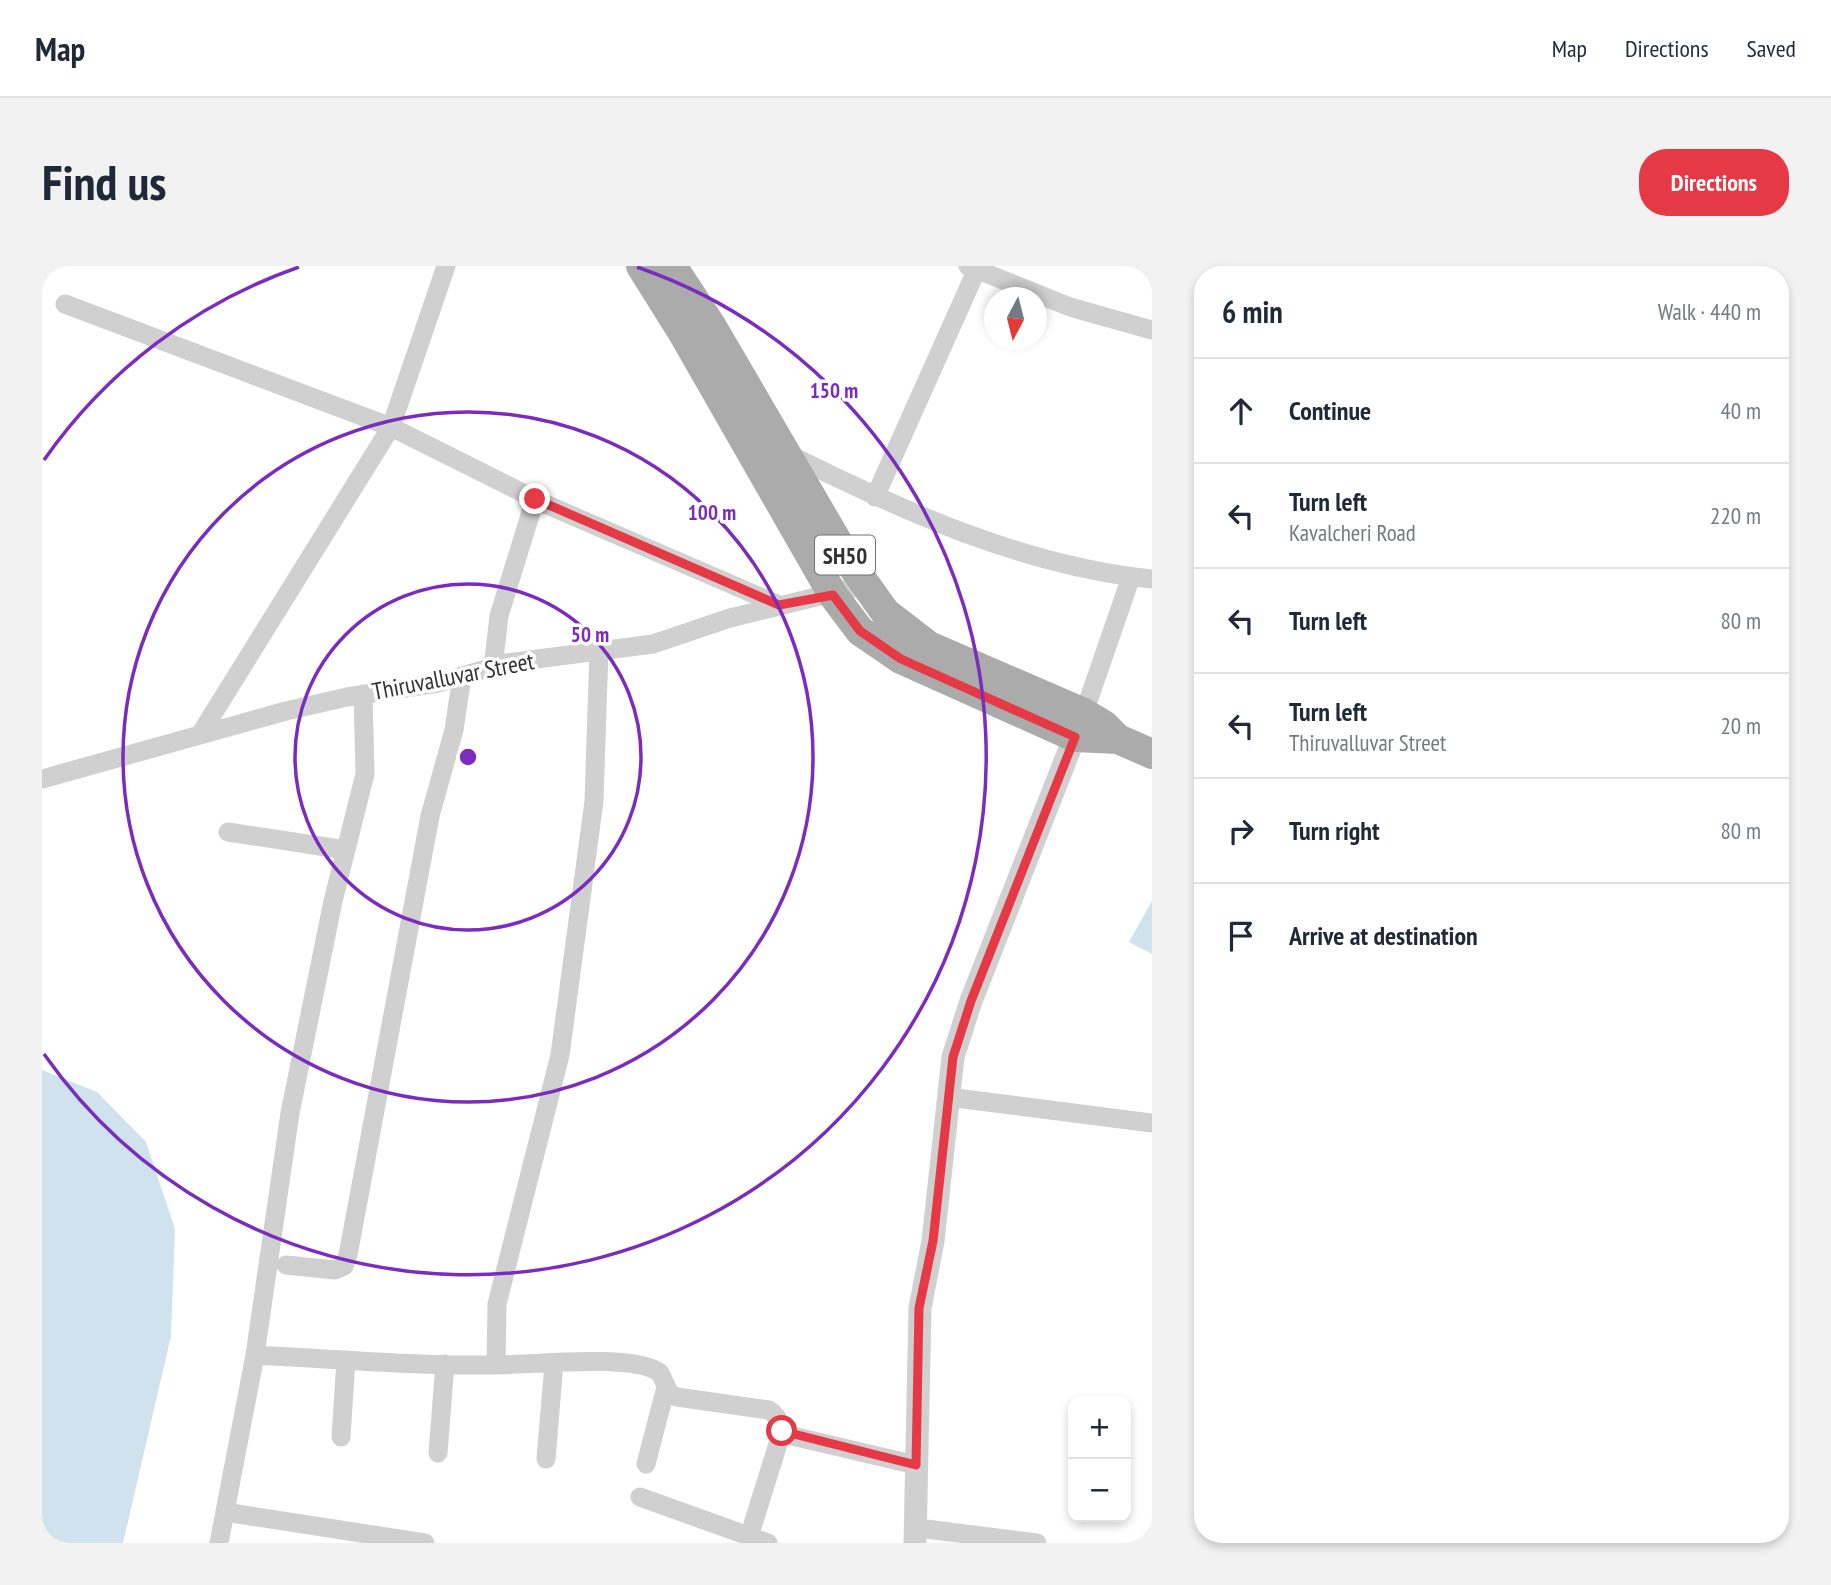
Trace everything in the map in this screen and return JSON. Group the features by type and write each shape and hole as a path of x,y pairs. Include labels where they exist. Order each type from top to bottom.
{"main road":[{"name":"SH50","path":"641,266 683,333 833,595 860,631 901,659 1152,754"},
{"name":"SH50","path":"672,266 884,612 929,646 1079,725"}],"street":[{"path":"201,733 391,427 446,266"},
{"path":"874,497 973,268 1070,307 1152,330"},
{"path":"65,304 391,427 535,499 779,605"},
{"path":"786,453 874,497 951,529 1053,562 1152,579"},
{"path":"493,667 499,616 535,499"},
{"path":"1037,1543 917,1535 919,1308 933,1241 953,1057 971,1001 1079,725 1131,577"},
{"name":"Thiruvalluvar Street","path":"42,779 201,733 363,694 438,683 493,667 653,644 779,605 833,595 865,585"},
{"path":"496,1365 497,1304 560,1055 594,801 599,650"},
{"path":"286,1265 335,1270 344,1266 348,1255 430,816 454,730 462,676"},
{"path":"219,1543 255,1355 290,1113 345,850 365,774 363,694"},
{"path":"228,832 345,850"},
{"path":"948,1097 1152,1123"},
{"path":"255,1355 445,1364 581,1362 654,1368 660,1373 666,1387 677,1397 769,1410 778,1418 782,1431 749,1536"},
{"path":"341,1437 346,1360"},
{"path":"546,1459 554,1363"},
{"path":"438,1453 445,1364"},
{"path":"646,1464 666,1387"},
{"path":"782,1431 916,1465"},
{"path":"640,1497 768,1543"},
{"path":"225,1512 425,1543"}],"water":[{"path":"1152,901 1152,954 1129,942"},
{"path":"42,1070 97,1092 146,1142 175,1229 171,1336 123,1543 42,1543"}],"route":[{"path":"535,499 779,605 833,595 860,631 901,659 1075,737 971,1001 953,1057 933,1241 919,1308 916,1465 788,1435 782,1431"}]}
